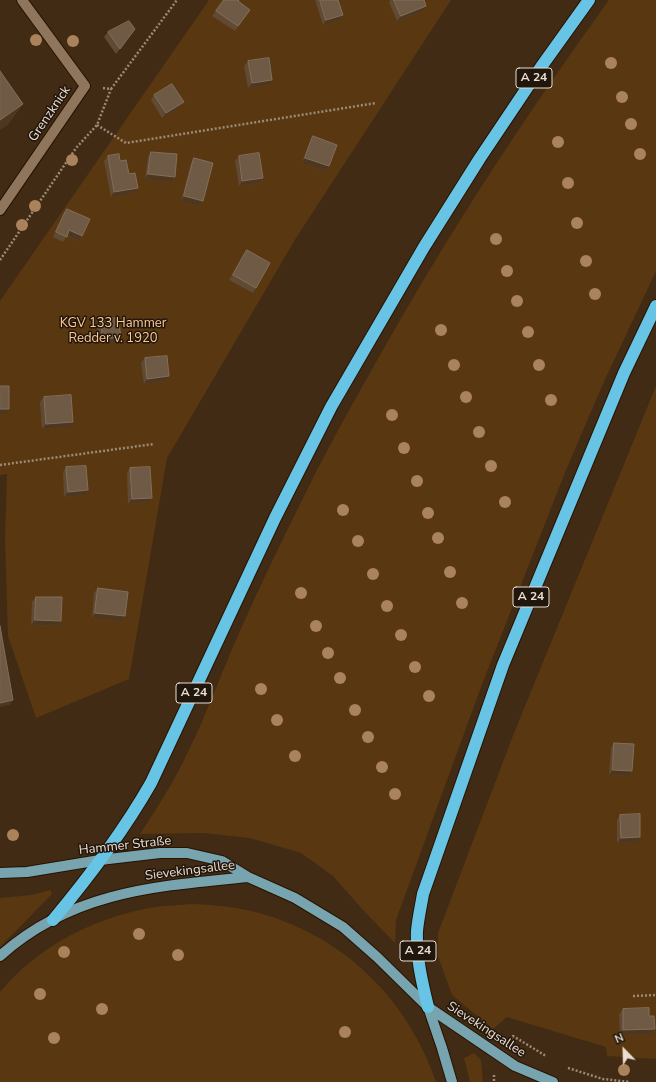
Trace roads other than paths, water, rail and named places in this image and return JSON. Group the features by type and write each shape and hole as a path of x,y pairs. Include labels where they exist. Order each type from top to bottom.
{"highway":[{"name":"A 24","path":"100,860 137,807 151,783 275,518 331,407 424,247 476,164 541,67 589,0"},
{"name":"A 24","path":"428,1007 420,971 418,946 418,920 423,894 503,665 624,373 656,306"},
{"path":"53,920 83,884 100,860"}],"main road":[{"name":"Hammer Straße","path":"0,873 34,871 100,860 160,853 186,854 222,861 248,878"},
{"name":"Sievekingsallee","path":"0,956 31,932 72,910 93,902 128,892 202,882 248,878 295,898 343,927 377,957 428,1007 514,1066 553,1082"},
{"name":"Sievekingsallee","path":"428,1007 452,1082"}],"street":[{"name":"Grenzknick","path":"0,210 85,86 22,0"}],"park label":[{"name":"KGV 133 Hammer Redder v. 1920","path":"113,332"}]}
